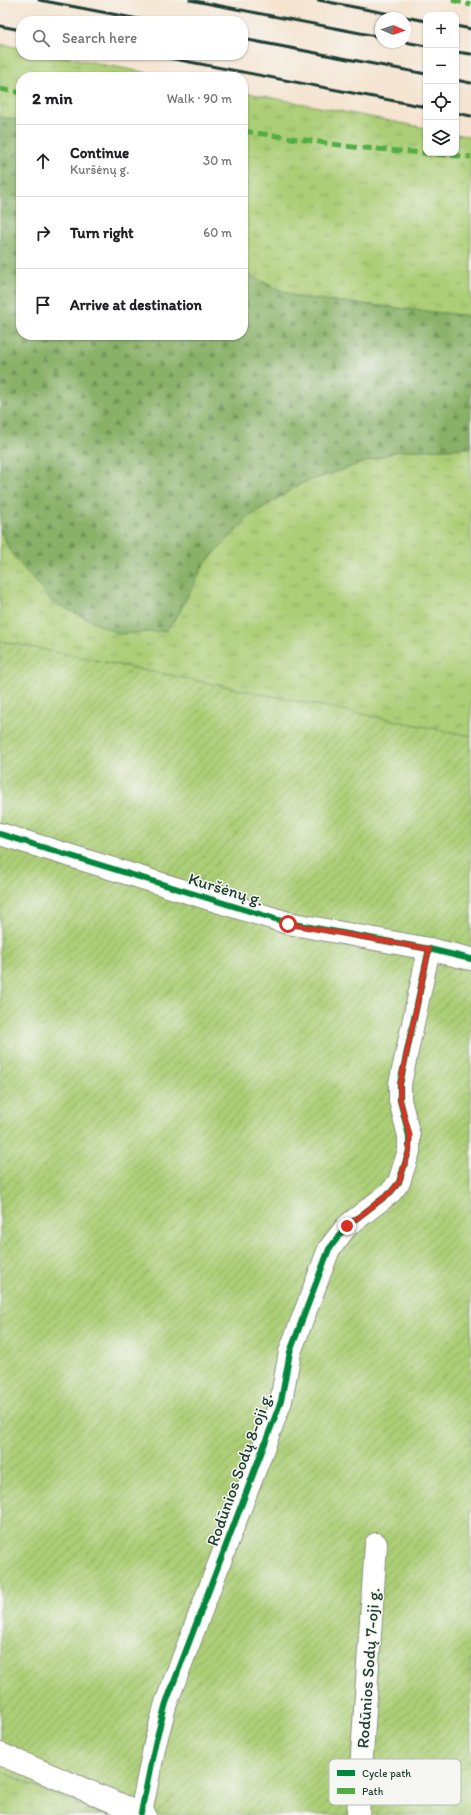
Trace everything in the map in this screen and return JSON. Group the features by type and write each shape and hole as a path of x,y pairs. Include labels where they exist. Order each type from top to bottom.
{"street":[{"name":"Kuršėnų g.","path":"0,834 288,924 429,949 471,959"},
{"name":"Rodūnios Sodų 8-oji g.","path":"143,1814 155,1744 166,1703 281,1401 290,1352 329,1249 347,1226 391,1192 399,1182 409,1151 410,1136 400,1100 400,1084 429,949"},
{"name":"Rodūnios Sodų 7-oji g.","path":"362,1759 376,1544"},
{"path":"0,1754 143,1814"},
{"name":"Rodūnios Sodų 7-oji g.","path":"358,1815 359,1805"}],"green space":[{"path":"0,44 16,47 16,60 81,60 143,72 16,72 16,119 0,117"},
{"path":"248,93 423,127 423,156 459,156 459,135 471,137 471,316 297,297 254,278 248,274"},
{"path":"0,117 16,119 16,340 248,340 248,274 254,278 297,297 471,316 471,448 398,451 300,484 250,516 204,564 179,613 166,631 119,634 52,602 12,554 0,529"},
{"path":"471,448 471,736 0,641 0,529 12,554 179,613 204,564 250,516 300,484 398,451"},
{"path":"0,641 471,736 471,1815 103,1815 0,1771"},
{"path":"0,1771 103,1815 0,1815"}],"railway":[{"path":"39,0 123,16"},
{"path":"190,0 375,36"},
{"path":"318,0 423,20"},
{"path":"0,26 16,29"},
{"path":"459,27 471,29"},
{"path":"248,40 423,73"},
{"path":"411,43 423,45"},
{"path":"459,52 471,54"},
{"path":"179,60 242,72"},
{"path":"248,73 423,106"},
{"path":"459,81 471,83"},
{"path":"459,114 471,116"}],"marked path":[{"path":"452,0 471,5"},
{"path":"0,89 16,92"},
{"path":"248,132 353,147 471,157"}],"cycle path":[{"path":"0,834 288,923 429,949 471,959"},
{"path":"141,1813 155,1744 166,1703 281,1401 290,1352 329,1249 347,1226 391,1192 399,1182 409,1151 409,1136 400,1100 400,1084 429,949"}],"route":[{"path":"288,924 429,949 400,1084 400,1100 410,1136 409,1151 399,1182 391,1192 347,1226"}]}
